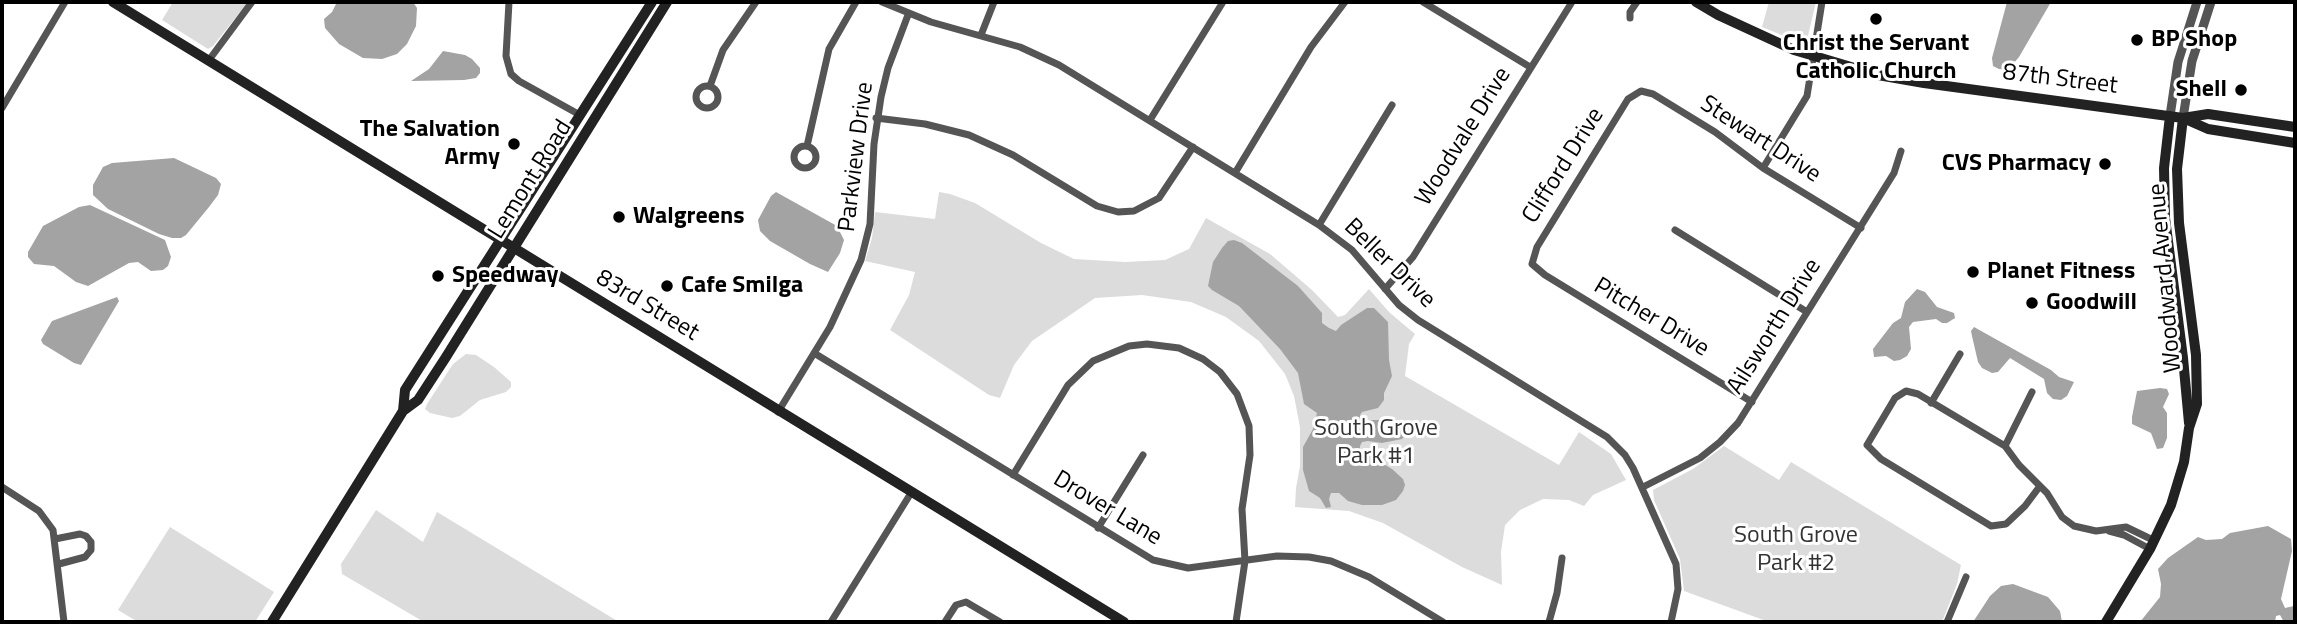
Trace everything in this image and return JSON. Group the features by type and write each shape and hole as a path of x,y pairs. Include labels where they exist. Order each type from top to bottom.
{"main road":[{"name":"83rd Street","path":"113,2 1124,622"},
{"name":"Lemont Road","path":"272,622 402,411 405,390 652,2"},
{"name":"Lemont Road","path":"402,411 418,400 667,2"},
{"name":"87th Street","path":"1696,2 1753,32 1814,57 1878,75 2183,118"},
{"path":"2183,118 2208,114 2295,127"},
{"name":"Woodward Avenue","path":"2170,116 2164,167 2165,218 2189,428"},
{"name":"Woodward Avenue","path":"2106,622 2152,545 2171,505 2197,404 2196,355 2178,211 2177,169 2183,118"},
{"path":"2183,118 2207,129 2295,143"}],"street":[{"path":"2,108 65,2"},
{"path":"209,60 252,2"},
{"path":"509,2 508,66 511,74 580,115"},
{"path":"710,86 723,50 756,2"},
{"path":"807,146 829,49 856,2"},
{"name":"Beller Drive","path":"882,2 908,15 1020,47 1059,65 1319,225 1352,250 1399,305 1427,327 1607,437 1629,461 1676,564 1678,589 1671,622"},
{"path":"981,35 994,2"},
{"path":"1150,120 1223,2"},
{"path":"1235,173 1311,47 1345,2"},
{"path":"1423,2 1530,67"},
{"name":"Woodvale Drive","path":"1385,289 1413,257 1572,2"},
{"path":"1630,18 1630,12 1637,2"},
{"path":"1763,168 1804,101 1822,2"},
{"name":"Woodward Avenue","path":"2170,116 2178,62 2197,2"},
{"name":"Woodward Avenue","path":"2183,118 2192,61 2211,2"},
{"name":"Parkview Drive","path":"778,412 842,304 864,250 870,224 877,118 888,68 908,15"},
{"name":"Stewart Drive","path":"1636,92 1647,91 1653,94 1715,132 1763,168 1861,228"},
{"name":"Clifford Drive","path":"1532,264 1537,247 1628,99 1636,92"},
{"path":"1319,225 1392,105"},
{"path":"877,118 925,124 969,135 1013,155 1097,206 1118,212 1134,211 1159,198 1193,147"},
{"name":"Ailsworth Drive","path":"1643,488 1690,465 1729,433 1752,402 1895,173 1900,151"},
{"path":"1675,230 1807,312"},
{"name":"Pitcher Drive","path":"1532,264 1545,275 1752,402"},
{"path":"1013,475 1068,385 1094,361 1129,346 1158,344 1186,351 1203,359 1227,380 1242,404 1249,426 1250,455 1242,509 1245,561 1238,622"},
{"name":"Drover Lane","path":"814,353 1140,554 1175,567 1208,567 1288,556 1331,561 1369,577 1443,622"},
{"path":"1931,403 1961,354"},
{"path":"2040,486 2025,506 2006,524 1991,527 1881,459 1867,445 1895,398 1906,391 1918,394 2005,446 2040,486 2067,522 2081,529 2105,531 2126,527 2152,545"},
{"path":"2005,446 2032,392"},
{"path":"1098,528 1143,455"},
{"path":"2,487 44,516 53,530 64,622"},
{"path":"831,622 911,493"},
{"path":"55,539 80,534 86,536 90,542 91,550 85,557 59,564"},
{"path":"1549,622 1562,558"},
{"path":"1947,622 1966,577"},
{"path":"945,622 955,606 963,602 1000,622"}],"green space":[{"path":"173,2 248,2 208,49 162,20"},
{"path":"1769,2 1816,2 1807,40 1799,42 1762,27"},
{"name":"South Grove Park #1","path":"939,192 975,203 1041,243 1074,259 1125,262 1165,260 1189,249 1206,218 1270,254 1312,290 1338,317 1345,315 1369,289 1389,312 1415,334 1409,344 1405,376 1559,465 1579,432 1611,454 1626,480 1593,495 1584,506 1569,500 1543,499 1520,510 1505,525 1501,552 1502,585 1462,567 1383,523 1349,511 1295,507 1300,466 1300,427 1294,396 1285,374 1259,341 1226,317 1191,302 1142,295 1095,298 1032,341 1014,365 1000,398 989,395 890,330 909,295 915,272 865,261 872,238 875,212 935,219"},
{"path":"466,354 476,355 494,367 511,382 511,387 506,392 480,400 460,416 452,418 430,413 425,409 427,404 453,364"},
{"name":"South Grove Park #2","path":"1724,446 1779,480 1791,462 1961,565 1957,584 1942,622 1769,622 1684,591 1680,559 1654,500 1653,490 1693,469"},
{"path":"376,510 423,542 437,512 619,622 424,622 342,574 341,564"},
{"path":"170,527 274,592 255,622 138,622 118,610"}],"shaded area":[{"path":"337,2 413,2 417,8 416,26 407,44 397,54 382,59 363,58 339,44 325,28 324,19 332,12"},
{"path":"2007,2 2051,2 2019,57 2008,70 1993,66 1992,58"},
{"path":"443,51 472,59 480,68 480,73 476,78 464,80 411,81 429,69"},
{"path":"174,158 216,178 221,184 218,195 181,238 159,234 108,209 93,195 93,185 103,167 112,163"},
{"path":"776,192 837,226 844,240 840,253 828,272 770,241 760,231 758,220"},
{"path":"90,205 165,240 171,257 168,266 163,270 151,271 138,262 129,263 88,286 76,282 54,266 34,264 28,257 28,252 43,226 79,207"},
{"path":"1228,241 1242,243 1298,286 1322,313 1322,323 1329,328 1336,331 1367,308 1374,308 1388,322 1392,376 1384,393 1384,400 1378,408 1360,415 1365,420 1397,420 1405,426 1407,433 1402,439 1382,443 1362,442 1360,450 1392,469 1403,479 1403,491 1396,500 1382,505 1362,505 1348,501 1339,493 1331,493 1331,507 1326,508 1320,498 1309,491 1303,470 1303,447 1313,429 1317,413 1304,404 1298,373 1280,349 1239,306 1208,286 1213,262"},
{"path":"1917,289 1925,292 1937,307 1954,313 1955,318 1947,323 1936,319 1913,322 1909,327 1911,349 1907,356 1894,361 1886,356 1874,357 1873,349 1893,323 1901,318 1905,302"},
{"path":"117,297 119,301 81,365 43,344 41,340 52,321"},
{"path":"1974,327 2059,377 2074,382 2067,396 2061,400 2053,399 2047,393 2044,379 2010,358 1998,372 1992,373 1982,368 1978,362 1971,331"},
{"path":"2167,389 2169,394 2163,407 2167,413 2167,438 2163,448 2157,449 2151,433 2132,424 2132,417 2137,391"},
{"path":"2268,526 2291,539 2292,551 2281,599 2285,608 2294,606 2295,622 2284,622 2280,615 2276,616 2275,622 2140,622 2160,597 2158,569 2168,558 2198,537 2206,540 2222,539 2230,533"},
{"path":"2013,584 2048,597 2060,611 2062,622 1973,622 1990,596 2001,586"}],"place":[{"name":"Christ the Servant Catholic Church","path":"1876,19"},
{"name":"BP Shop","path":"2137,40"},
{"name":"Shell","path":"2241,90"},
{"name":"The Salvation Army","path":"514,144"},
{"name":"CVS Pharmacy","path":"2105,164"},
{"name":"Walgreens","path":"619,217"},
{"name":"Planet Fitness","path":"1973,272"},
{"name":"Speedway","path":"438,276"},
{"name":"Cafe Smilga","path":"667,286"},
{"name":"Goodwill","path":"2032,303"}]}
